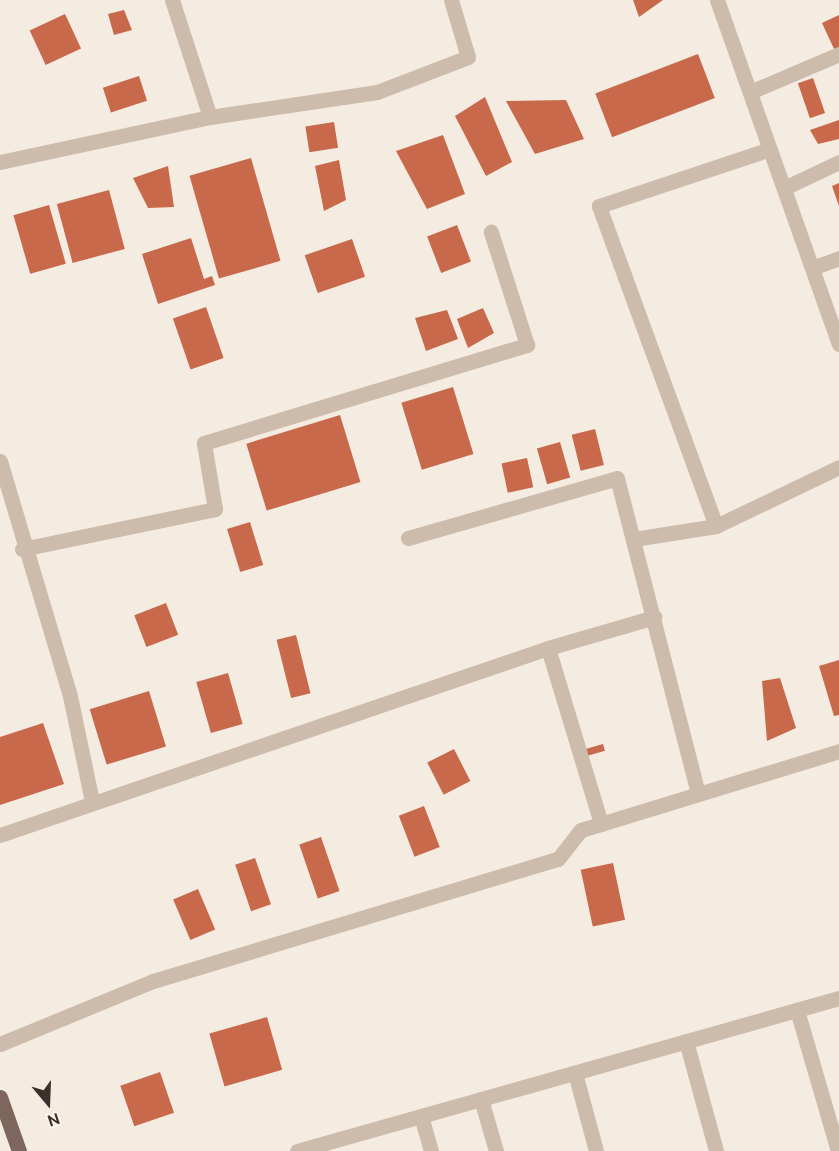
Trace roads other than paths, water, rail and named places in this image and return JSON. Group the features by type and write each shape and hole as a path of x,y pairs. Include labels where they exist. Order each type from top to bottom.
{"main road":[{"path":"0,1098 19,1151"}],"street":[{"path":"172,0 210,117"},
{"path":"0,162 210,117 377,92 468,57 451,0"},
{"path":"717,0 839,344"},
{"path":"750,92 839,54"},
{"path":"716,526 599,206 770,149"},
{"path":"784,188 839,162"},
{"path":"22,549 215,509 204,443 527,345 491,232"},
{"path":"812,268 839,258"},
{"path":"0,461 22,549 70,696 92,801"},
{"path":"634,539 716,526 839,467"},
{"path":"408,538 617,478 655,617 698,794"},
{"path":"0,835 92,801 548,648 655,617"},
{"path":"548,648 602,824"},
{"path":"0,1044 153,981 558,859 581,830 839,751"},
{"path":"297,1151 839,998"},
{"path":"797,1010 838,1151"},
{"path":"687,1041 716,1151"},
{"path":"574,1073 596,1151"},
{"path":"482,1099 496,1151"},
{"path":"421,1116 431,1151"}]}
